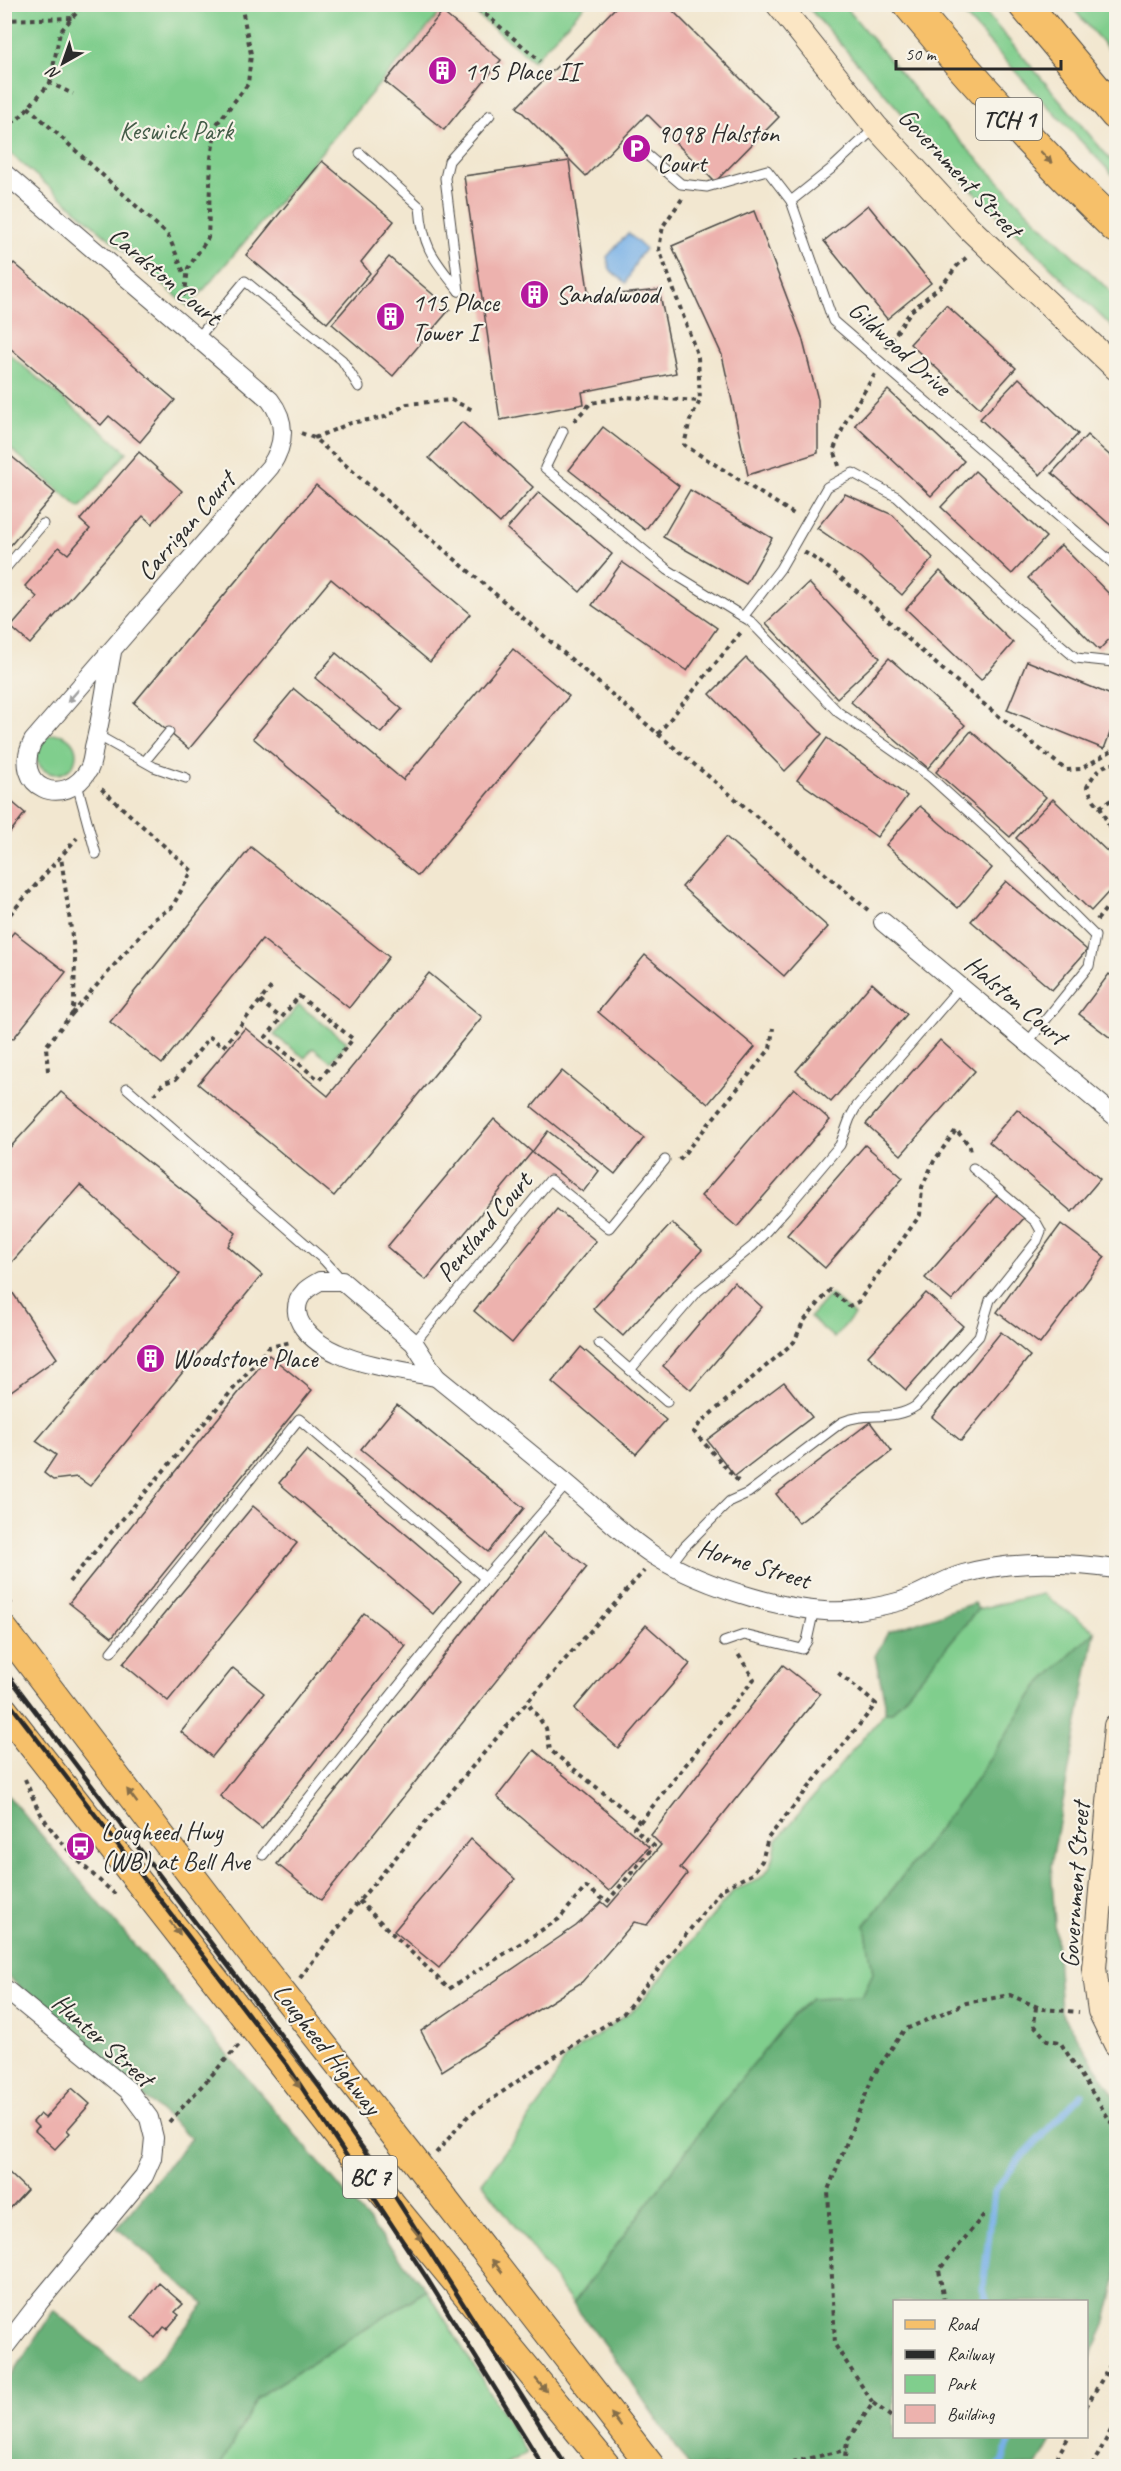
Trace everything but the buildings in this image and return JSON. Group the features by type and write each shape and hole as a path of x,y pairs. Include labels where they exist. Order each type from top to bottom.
{"highway":[{"name":"TCH 1","path":"909,4 995,104 1116,227"},
{"path":"1024,4 1116,114"}],"main road":[{"name":"Lougheed Highway","path":"9,1646 422,2169 651,2466"},
{"name":"Lougheed Highway","path":"4,1710 374,2181 607,2466"}],"street":[{"name":"Government Street","path":"778,4 876,127 969,228 1116,368"},
{"name":"Cardston Court","path":"4,174 270,400 283,425"},
{"name":"Carrigan Court","path":"85,783 59,792 40,788 28,773 27,754 33,741 270,466 281,447 283,425"},
{"path":"85,783 97,735 112,652"},
{"name":"Halston Court","path":"884,922 1116,1117"},
{"name":"Horne Street","path":"436,1377 336,1353 308,1335 298,1320 297,1306 304,1292 320,1281 342,1281 414,1343 436,1377 567,1484 630,1539 663,1560 697,1577 799,1609 855,1611 901,1601 962,1574 1025,1563 1091,1565 1116,1569"},
{"name":"Government Street","path":"1116,1726 1094,1968 1100,2011 1116,2044"},
{"name":"Hunter Street","path":"4,1988 128,2090 149,2118 154,2138"},
{"path":"4,2348 144,2176 152,2158 154,2138"}],"lane":[{"path":"360,153 420,207 422,232 430,255 459,291 445,178 449,161 490,115"},
{"path":"791,201 831,169 876,127"},
{"path":"641,150 681,184 690,185"},
{"name":"Gildwood Drive","path":"690,185 707,187 767,170 791,201 833,321 1116,566"},
{"path":"198,338 245,281 342,360 359,387"},
{"path":"563,431 545,468 668,570 750,621 838,712 929,776 994,835 1095,936 1089,966 1027,1043"},
{"path":"743,617 780,569 827,487 853,473 897,497 1007,599 1077,658 1113,662 1116,659"},
{"path":"4,570 44,524"},
{"path":"145,761 169,732"},
{"path":"97,735 154,767 186,778"},
{"path":"85,783 88,825 96,854"},
{"path":"630,1370 698,1290 753,1246 786,1209 840,1144 856,1107 960,987"},
{"path":"127,1088 324,1260 342,1281"},
{"name":"Pentland Court","path":"414,1343 550,1180 609,1228 665,1160"},
{"path":"663,1560 684,1547 730,1501 748,1493 842,1422 858,1416 896,1416 916,1406 979,1336 990,1300 1037,1241 1041,1231 1036,1222 973,1168"},
{"path":"599,1343 667,1402"},
{"path":"111,1652 299,1419 485,1578"},
{"path":"263,1855 485,1578 567,1484"},
{"path":"727,1641 744,1635 802,1648 807,1641 814,1609"}],"path":[{"path":"4,128 19,118 51,83 60,32 84,4"},
{"path":"183,296 188,268 208,238 211,158 216,125 248,84 251,54 241,4"},
{"path":"460,4 483,12 540,61"},
{"path":"480,4 483,12"},
{"path":"4,20 73,18"},
{"path":"51,83 73,94"},
{"path":"28,107 168,235 185,277"},
{"path":"690,185 663,226 659,249 698,357 700,401 690,420 684,445 808,522"},
{"path":"583,411 591,403 626,397 700,401"},
{"path":"314,438 351,423 385,417 407,404 451,400 473,410"},
{"path":"283,425 314,438 658,734 848,895 884,922"},
{"path":"793,546 840,576 927,656 1066,770 1081,769 1116,748"},
{"path":"658,734 732,644"},
{"path":"1116,764 1108,763 1094,773 1087,787 1108,824 1116,832"},
{"path":"48,1071 46,1046 154,919 172,908 192,871 85,783"},
{"path":"1100,807 1116,797"},
{"path":"4,921 88,825"},
{"path":"61,857 75,958 72,1014"},
{"path":"1089,930 1116,896"},
{"path":"146,1104 164,1083 176,1079 210,1037 223,1047 272,986"},
{"path":"299,996 353,1039 320,1080 266,1037 282,1018 299,996"},
{"path":"260,1001 282,1018"},
{"path":"665,1160 676,1163 770,1049 773,1028"},
{"path":"748,1493 694,1432 700,1423 794,1342 803,1322 830,1290 849,1306 858,1302 920,1215 922,1187 934,1161 956,1130 970,1146 973,1168"},
{"path":"69,1582 269,1347 297,1341"},
{"path":"298,1981 359,1901 527,1702 663,1560"},
{"path":"359,1901 449,1989 559,1918 586,1887 608,1902 654,1846 634,1828 754,1679 727,1641"},
{"path":"434,2156 467,2117 532,2071 623,2013 722,1889 752,1874 762,1861 768,1838 876,1704 836,1671"},
{"path":"527,1702 546,1728 550,1750 640,1821"},
{"path":"893,2418 873,2403 835,2345 828,2190 873,2076 904,2030 966,2003 1010,1995 1036,2007 1071,2013 1100,2011"},
{"path":"1036,2007 1034,2025 1047,2040 1060,2042 1116,2130"},
{"path":"154,2138 242,2042"},
{"path":"944,2300 939,2270 986,2212"},
{"path":"1088,2404 1116,2355"},
{"path":"844,2466 847,2441 873,2403"},
{"path":"1092,2466 1116,2421"},
{"path":"1052,2466 1069,2438"},
{"path":"776,2466 846,2450"}],"green space":[{"name":"Keswick Park","path":"4,5 447,5 189,307 5,149"},
{"path":"465,5 585,5 533,61"},
{"path":"806,5 844,5 938,118 1032,216 1116,297 1116,331 954,172"},
{"path":"955,5 979,5 1116,166 1116,178 1024,81"},
{"path":"1070,5 1116,5 1116,58"},
{"path":"4,350 127,452 80,508 5,444"},
{"path":"56,734 64,735 70,740 75,746 75,762 70,768 64,773 56,774 48,773 42,768 37,762 36,754 37,746 42,740 48,735"},
{"path":"299,1005 347,1042 331,1062 313,1048 305,1058 274,1035"},
{"path":"830,1294 854,1315 834,1338 810,1317"},
{"path":"1042,1594 1095,1631 1038,1686 973,1784 865,1925 873,1973 862,1996 812,1998 792,2016 718,2108 573,2304 482,2182 543,2100 566,2058 637,2007 734,1890 765,1874 773,1861 776,1841 885,1712 892,1712 978,1609"},
{"path":"974,1603 978,1609 892,1712 885,1712 875,1656 888,1632"},
{"path":"1095,1631 1051,1865 1061,2012 1116,2098 1116,2280 1105,2325 1088,2363 1088,2300 893,2300 893,2438 1052,2438 1037,2466 689,2466 611,2353 573,2304 718,2108 792,2016 812,1998 862,1996 873,1973 865,1925 973,1784 1038,1686"},
{"path":"4,1791 427,2290 258,2397 220,2466 5,2466 5,2386 54,2310 139,2383 205,2304 117,2228 191,2138 5,1974"},
{"path":"427,2290 527,2453 504,2466 220,2466 258,2397"}],"water":[{"path":"628,233 645,249 626,283 610,270 607,257"}],"waterway":[{"path":"986,2300 983,2288 994,2192 1016,2163 1081,2095"},
{"path":"999,2466 1003,2463 1010,2438"}],"railway":[{"path":"4,1670 317,2083 389,2187 566,2466"},
{"path":"4,1696 287,2065 428,2280 543,2466"}],"place":[{"name":"115 Place II","path":"443,71"},
{"name":"9098 Halston Court","path":"636,148"},
{"name":"Sandalwood","path":"535,294"},
{"name":"115 Place Tower I","path":"391,317"},
{"name":"Woodstone Place","path":"151,1358"},
{"name":"Lougheed Hwy (WB) at Bell Ave","path":"80,1846"}]}
